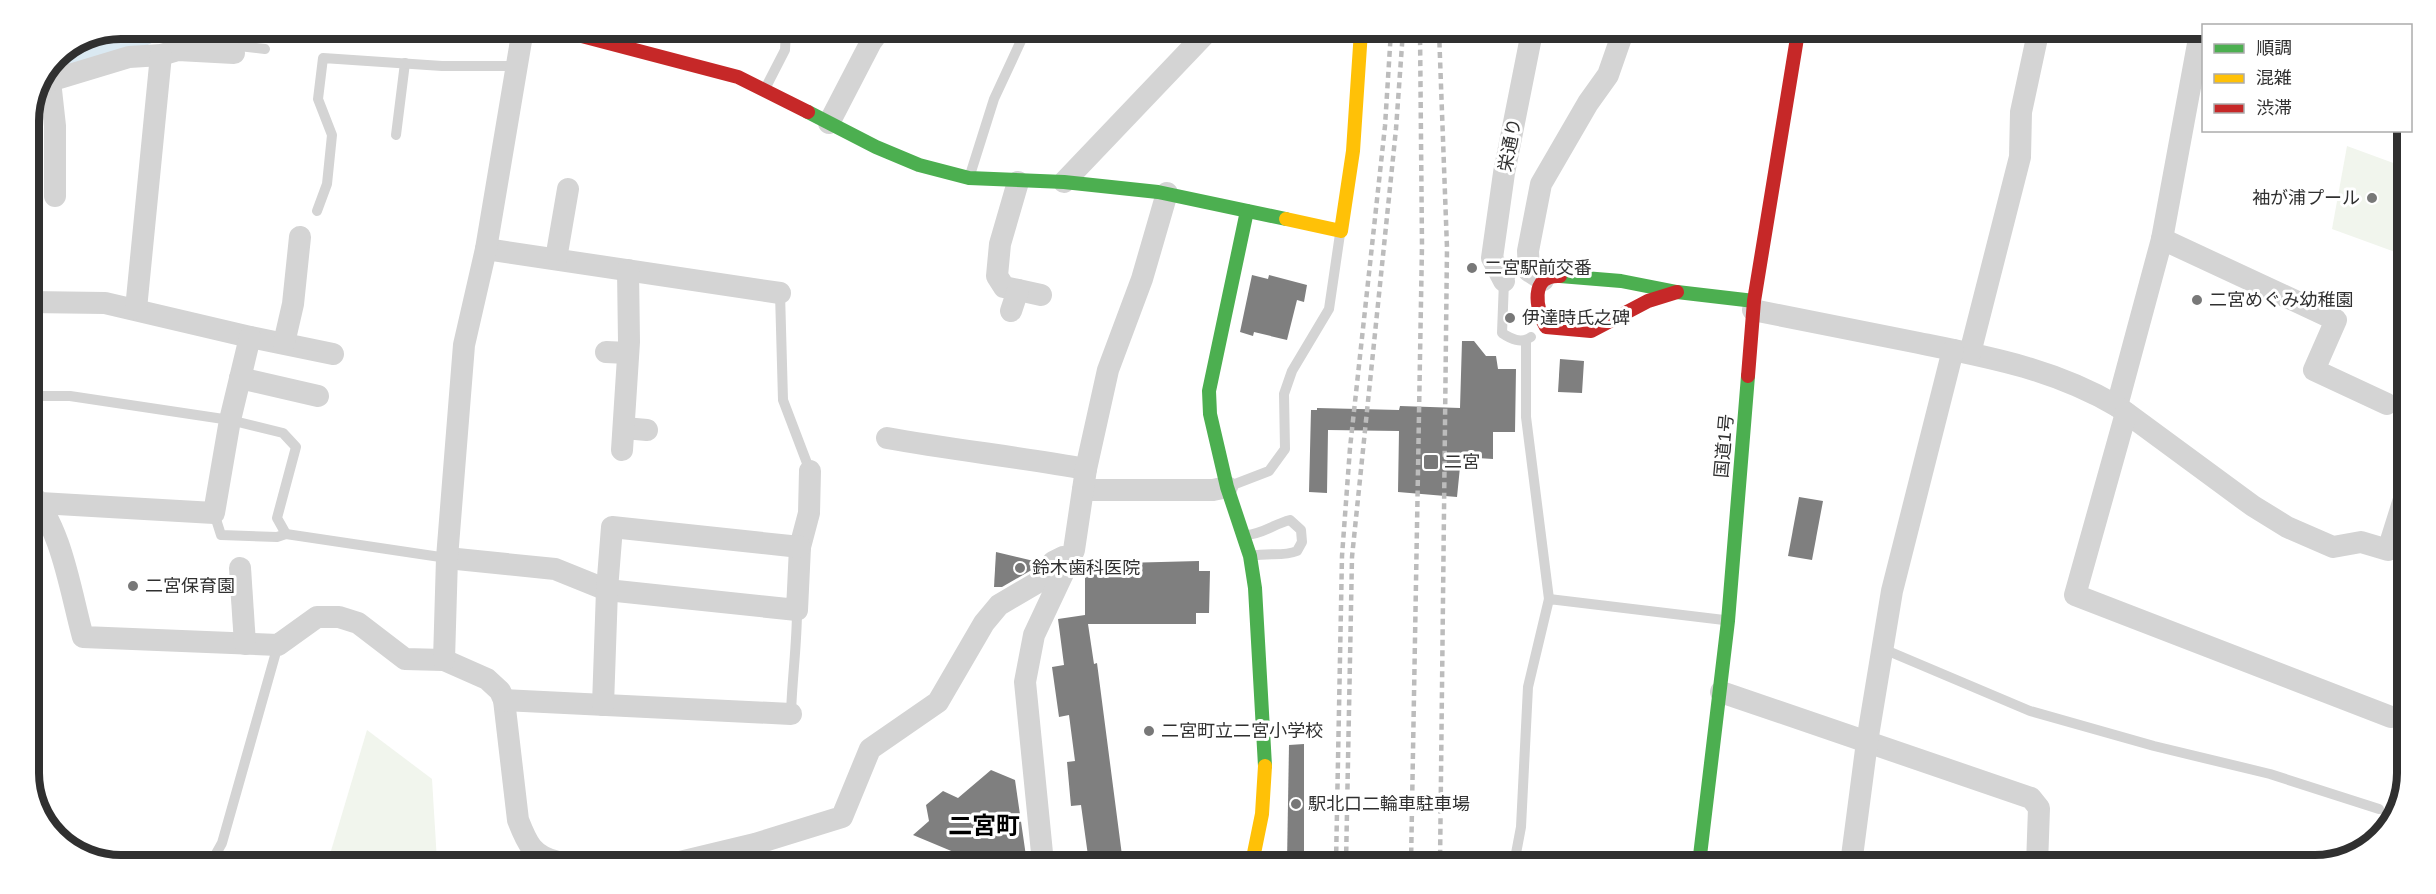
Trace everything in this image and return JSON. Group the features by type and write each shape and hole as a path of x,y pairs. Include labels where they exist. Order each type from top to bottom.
{"main road":[{"path":"593,39 738,77 876,147 920,165 969,178 1064,183 1167,193 1341,231 1353,151 1360,39"},
{"name":"国道1号","path":"1700,855 1728,621 1754,306 1797,39"},
{"path":"1247,211 1209,391 1210,414 1227,487 1250,556 1255,588 1265,765 1262,814 1254,855"},
{"path":"1677,292 1648,301 1591,331 1546,327 1537,307 1536,275 1621,281 1754,306"},
{"path":"1610,321 1630,298 1631,292 1628,285 1621,281"}],"street":[{"path":"444,660 447,558 464,345 486,249 522,39"},
{"path":"828,123 875,39"},
{"path":"1064,183 1200,39"},
{"name":"栄通り","path":"1504,281 1492,258 1504,173 1531,39"},
{"path":"1536,275 1528,251 1541,184 1588,103 1608,75 1621,39"},
{"path":"1852,855 1881,648 1892,591 2020,157 2020,112 2037,39"},
{"path":"2199,39 2162,239 2075,595 2391,717"},
{"path":"50,81 129,57 161,55 178,50 234,52"},
{"path":"136,309 161,55"},
{"path":"47,86 55,126 55,196"},
{"path":"1018,182 1000,244 997,276 1004,286 1041,295"},
{"path":"556,260 568,189"},
{"path":"1042,855 1024,682 1034,635 1074,550 1084,480 1108,370 1142,279 1167,193"},
{"path":"284,343 293,304 300,237"},
{"path":"2162,239 2336,320 2314,370 2386,404"},
{"path":"486,249 780,293"},
{"path":"628,270 617,353 623,439 647,430"},
{"path":"1011,311 1018,290"},
{"path":"39,302 105,303 333,354"},
{"path":"1754,306 2041,370 2090,390 2121,409 2253,506 2287,526 2333,547 2361,542 2388,550 2397,521"},
{"path":"39,497 214,513 230,420 250,337"},
{"path":"240,378 318,396"},
{"path":"887,438 982,455 1030,459 1084,480 1213,490 1227,487"},
{"path":"447,558 555,569 607,590 797,610 800,547 809,513 810,471"},
{"path":"39,505 53,528 83,638 278,645 317,616 339,617 358,623 405,659 444,660 487,679 500,691 504,700 518,820 525,838 542,855"},
{"path":"603,705 607,590 612,527 800,547"},
{"path":"734,855 750,853 842,817 870,749 938,702 984,622 999,604 1045,578 1053,562 1074,550"},
{"path":"240,568 245,644"},
{"path":"1720,692 2031,798 2039,808 2037,855"},
{"path":"504,700 791,714"}],"lane":[{"path":"765,90 784,50 785,39"},
{"path":"969,178 994,99 1022,39"},
{"path":"234,52 239,46 265,49"},
{"path":"317,211 327,184 332,135 318,99 323,58 442,66 518,66"},
{"path":"396,135 405,63"},
{"path":"1227,487 1269,471 1285,448 1284,394 1292,371 1329,309 1341,231"},
{"path":"1536,275 1515,272 1504,281 1502,333 1512,340 1526,340 1546,327"},
{"path":"780,293 783,400 810,471"},
{"path":"1516,855 1521,827 1528,687 1549,599 1526,417 1526,340"},
{"path":"39,396 70,396 230,420 283,434 296,447 278,518 286,534"},
{"path":"214,513 220,535 277,537 286,534 447,558"},
{"path":"1243,535 1256,534 1268,530 1275,524 1290,520 1301,530 1302,542 1297,551 1288,555 1250,556"},
{"path":"1549,599 1728,621"},
{"path":"791,714 792,665 796,654 797,610"},
{"path":"215,855 222,843 278,645"},
{"path":"1881,648 2030,711 2154,746 2270,774 2379,809"}],"shaded area":[{"name":"袖が浦プール","path":"2347,146 2397,164 2397,253 2332,229"},
{"path":"367,730 432,779 437,855 330,855"}],"building":[{"path":"1252,275 1268,279 1269,275 1307,285 1304,302 1297,300 1287,340 1254,332 1253,336 1240,332"},
{"path":"1462,341 1474,341 1486,356 1496,356 1498,369 1516,369 1515,432 1493,432 1493,459 1461,457 1457,497 1398,492 1399,431 1328,430 1327,493 1309,492 1311,410 1317,410 1317,408 1399,410 1400,406 1460,408"},
{"path":"1560,359 1584,361 1582,393 1558,392"},
{"path":"1799,497 1823,501 1812,560 1788,556"},
{"name":"鈴木歯科医院","path":"996,552 1038,562 1035,568 1002,587 994,587"},
{"path":"1199,561 1199,571 1210,571 1209,613 1196,613 1196,624 1088,624 1094,664 1097,663 1122,855 1088,855 1081,805 1071,806 1067,762 1075,761 1069,715 1059,717 1052,667 1064,665 1058,619 1085,615 1085,564"},
{"name":"駅北口二輪車駐車場","path":"1304,744 1304,855 1287,855 1289,745"},
{"path":"991,770 1015,780 1026,855 961,855 913,835 929,821 926,805 943,791 958,798"}],"waterway":[{"path":"75,53 111,40"}],"railway":[{"path":"1336,855 1342,556 1350,448 1385,126 1390,39"},
{"path":"1346,855 1352,557 1396,129 1402,39"},
{"path":"1411,855 1422,245 1420,39"},
{"path":"1439,39 1447,248 1440,855"}],"traffic: fast":[{"path":"808,112 876,147 919,165 969,178 1064,182 1158,192 1286,219"},
{"path":"1247,211 1209,391 1210,414 1227,487 1250,556 1255,588 1265,766"},
{"path":"1560,276 1621,281 1677,292 1754,301"},
{"path":"1700,855 1728,621 1748,376"}],"traffic: slow":[{"path":"1286,219 1341,231 1353,151 1360,39"},
{"path":"1254,855 1262,814 1265,766"}],"traffic: jam":[{"path":"593,39 738,77 808,112"},
{"path":"1748,376 1754,301 1797,39"},
{"path":"1560,276 1550,277 1539,287 1538,303 1546,327 1591,331 1648,301 1677,292"}],"place":[{"name":"袖が浦プール","path":"2372,198"},
{"name":"二宮駅前交番","path":"1472,268"},
{"name":"二宮めぐみ幼稚園","path":"2197,300"},
{"name":"伊達時氏之碑","path":"1510,318"},
{"name":"二宮","path":"1431,462"},
{"name":"鈴木歯科医院","path":"1020,568"},
{"name":"二宮保育園","path":"133,586"},
{"name":"二宮町立二宮小学校","path":"1149,731"},
{"name":"駅北口二輪車駐車場","path":"1296,804"}],"district":[{"name":"二宮町","path":"984,825"}]}
